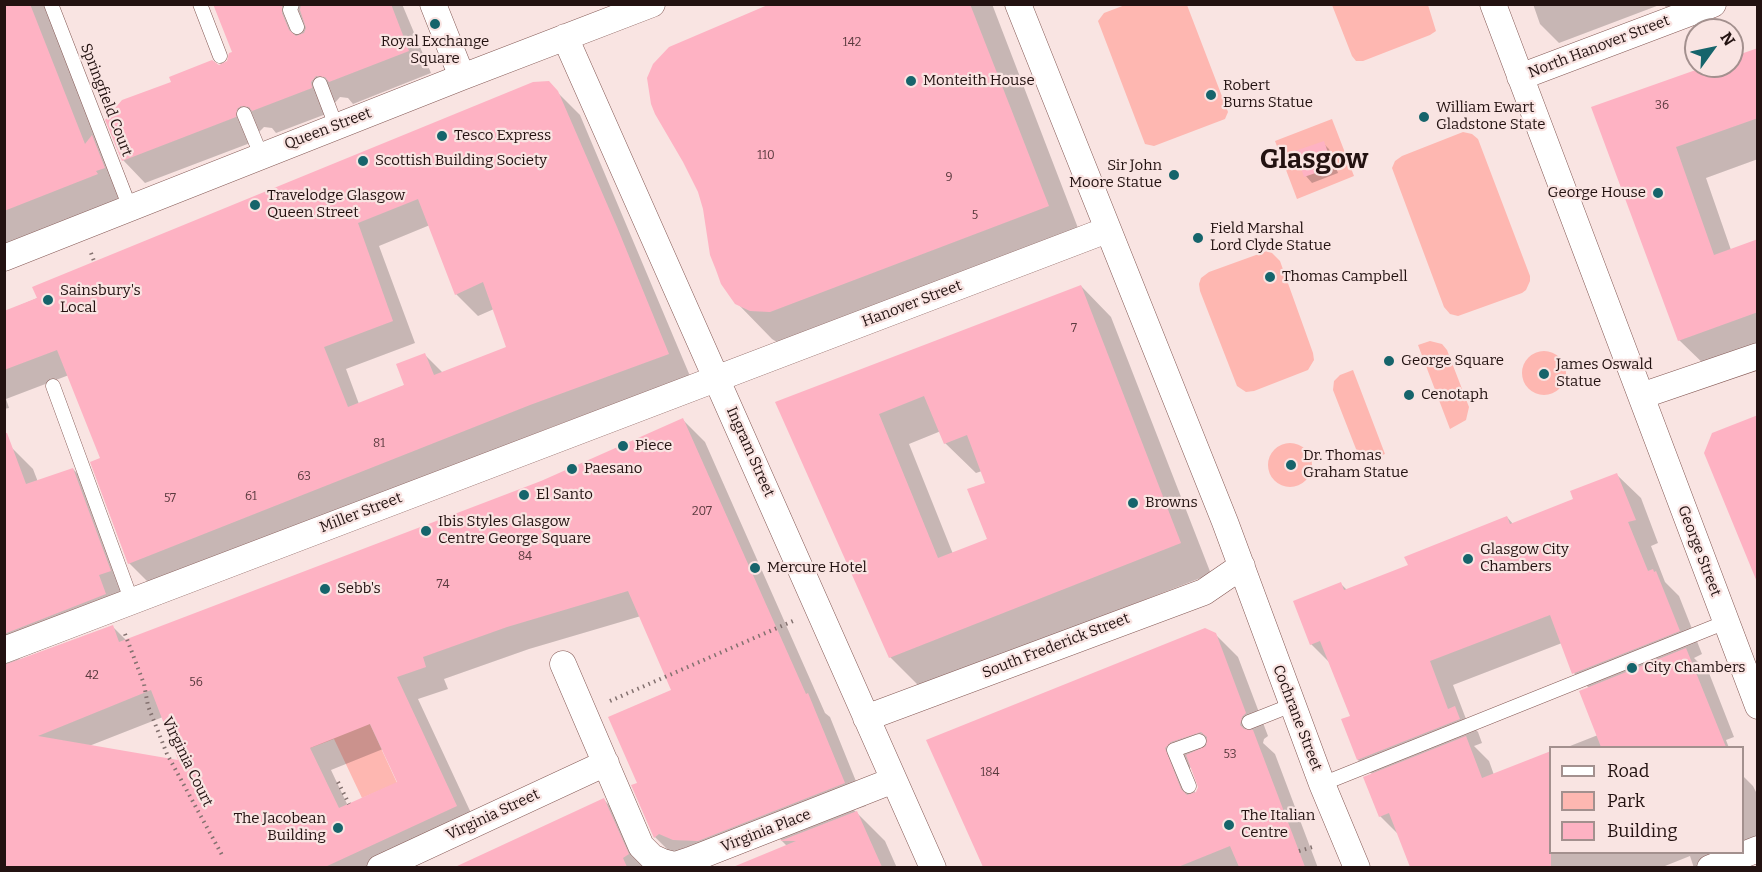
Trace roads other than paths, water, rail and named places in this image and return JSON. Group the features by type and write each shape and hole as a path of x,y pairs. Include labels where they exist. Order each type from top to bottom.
{"street":[{"path":"433,4 462,77"},
{"name":"Queen Street","path":"4,258 261,155 652,4"},
{"path":"1018,4 1242,566"},
{"path":"1493,4 1641,396 1758,356"},
{"name":"North Hanover Street","path":"1520,77 1685,9 1713,4"},
{"name":"Ingram Street","path":"565,37 933,867"},
{"name":"Hanover Street","path":"717,377 1107,230"},
{"name":"Miller Street","path":"4,650 717,377"},
{"name":"George Street","path":"1641,396 1758,706"},
{"name":"Cochrane Street","path":"1242,566 1322,784 1357,867"},
{"name":"South Frederick Street","path":"866,718 1204,592 1242,566"},
{"name":"Virginia Place","path":"562,664 585,712 641,846 652,857 675,865 894,780"},
{"name":"Virginia Street","path":"380,867 606,763"},
{"path":"1710,867 1758,849"}],"lane":[{"name":"Springfield Court","path":"51,4 130,208"},
{"path":"200,4 220,56"},
{"path":"292,4 290,10 297,27"},
{"path":"320,84 336,126"},
{"path":"244,114 261,155"},
{"path":"53,386 124,605"},
{"path":"1322,784 1726,622"},
{"path":"1249,722 1292,705"},
{"path":"1189,786 1174,750 1199,741"}],"place":[{"name":"Royal Exchange Square","path":"435,24"},
{"name":"Monteith House","path":"911,81"},
{"name":"Robert Burns Statue","path":"1211,95"},
{"name":"William Ewart Gladstone State","path":"1424,117"},
{"name":"Tesco Express","path":"442,136"},
{"name":"Scottish Building Society","path":"363,161"},
{"name":"Sir John Moore Statue","path":"1174,175"},
{"name":"George House","path":"1658,193"},
{"name":"Travelodge Glasgow Queen Street","path":"255,205"},
{"name":"Field Marshal Lord Clyde Statue","path":"1198,238"},
{"name":"Thomas Campbell","path":"1270,277"},
{"name":"Sainsbury's Local","path":"48,300"},
{"name":"George Square","path":"1389,361"},
{"name":"James Oswald Statue","path":"1544,374"},
{"name":"Cenotaph","path":"1409,395"},
{"name":"Piece","path":"623,446"},
{"name":"Dr. Thomas Graham Statue","path":"1291,465"},
{"name":"Paesano","path":"572,469"},
{"name":"El Santo","path":"524,495"},
{"name":"Browns","path":"1133,503"},
{"name":"Ibis Styles Glasgow Centre George Square","path":"426,531"},
{"name":"Glasgow City Chambers","path":"1468,559"},
{"name":"Mercure Hotel","path":"755,568"},
{"name":"Sebb's","path":"325,589"},
{"name":"City Chambers","path":"1632,668"},
{"name":"The Italian Centre","path":"1229,825"},
{"name":"The Jacobean Building","path":"338,828"}],"district":[{"name":"Glasgow","path":"1314,160"}]}
